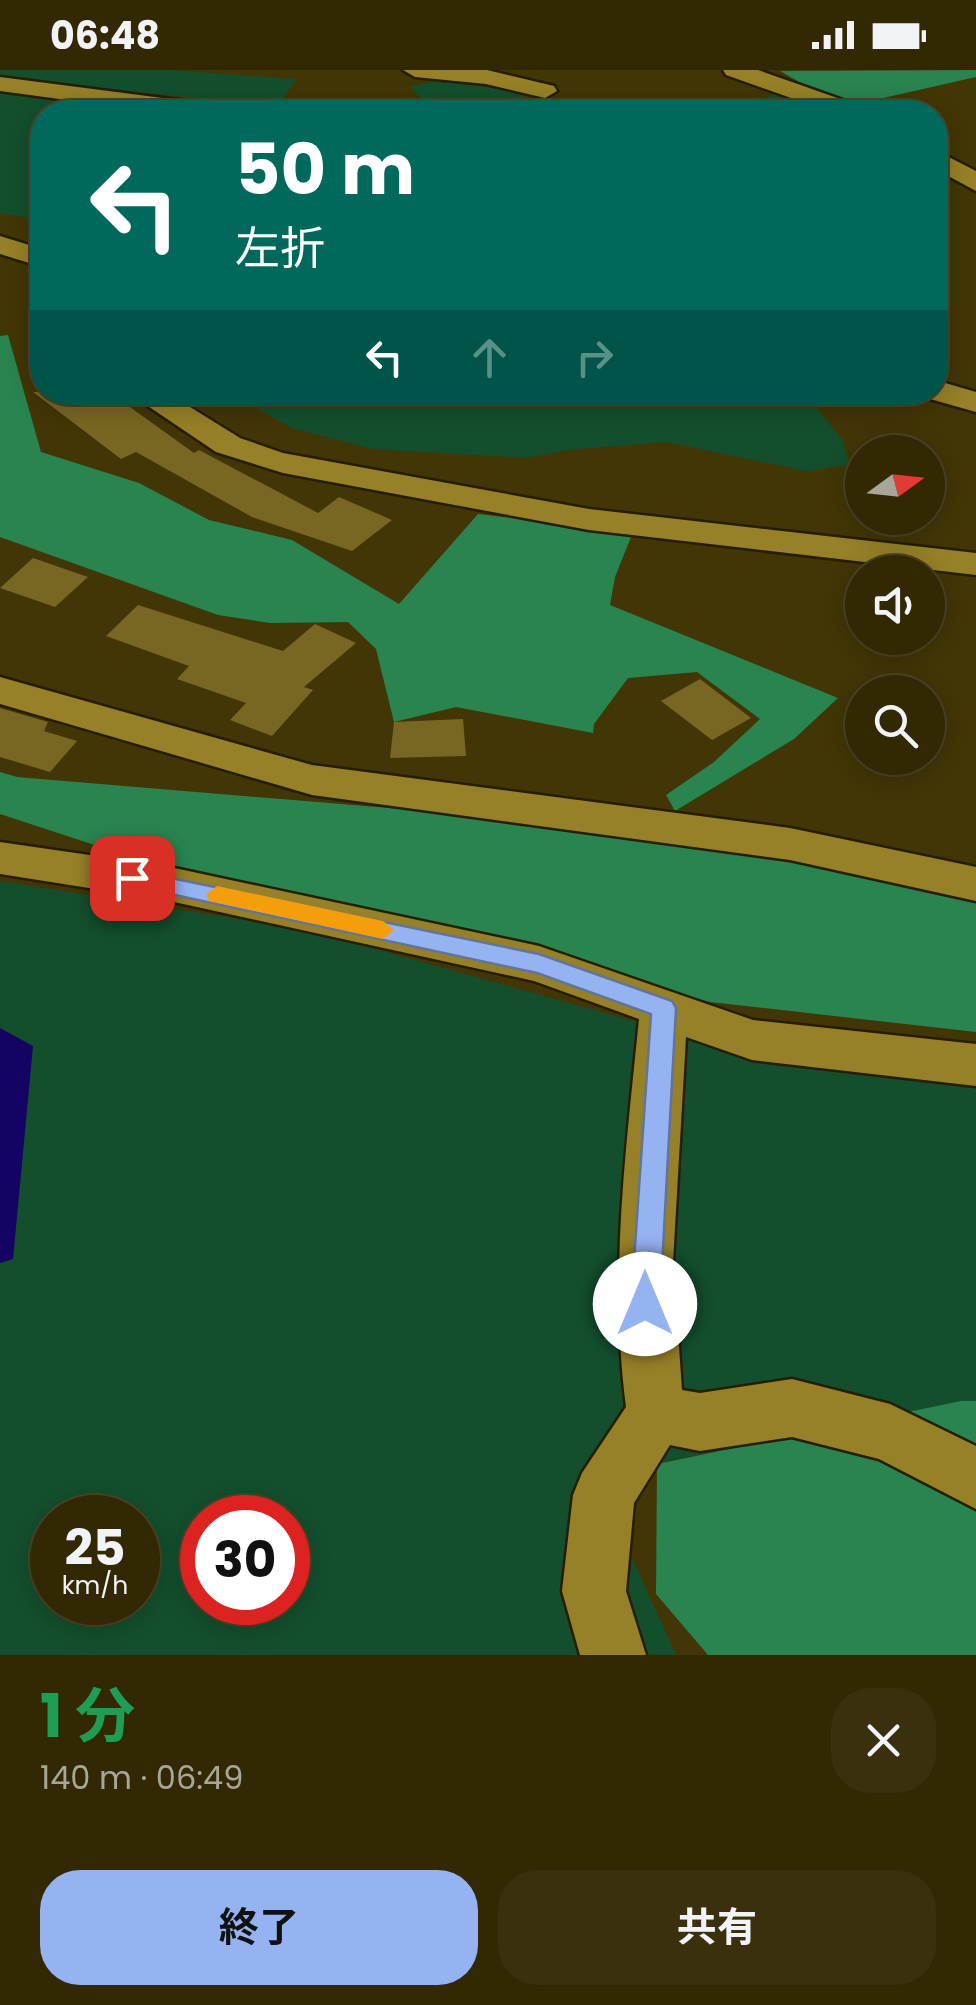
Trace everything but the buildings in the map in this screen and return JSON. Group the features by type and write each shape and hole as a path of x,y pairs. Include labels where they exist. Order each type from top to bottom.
{"street":[{"path":"415,70 486,77 545,91"},
{"path":"735,70 820,100"},
{"path":"0,84 119,100"},
{"path":"948,166 976,183"},
{"path":"0,245 30,254"},
{"path":"948,394 976,402"},
{"path":"165,405 241,451 442,496 551,515 976,564"},
{"path":"0,690 312,780 790,844 976,884"},
{"path":"0,858 165,883 539,964 752,1040 976,1065"},
{"path":"613,1655 594,1592 604,1495 656,1413 647,1364 644,1274 664,1008"},
{"path":"656,1413 700,1422 792,1408 890,1434 976,1479"}],"green space":[{"path":"0,70 168,70 297,79 282,100 221,100 0,80"},
{"path":"976,70 976,77 859,100 826,97 780,71"},
{"path":"433,81 506,89 532,100 424,100 410,87"},
{"path":"0,88 94,100 30,100 30,218 0,213"},
{"path":"782,92 804,100 757,100"},
{"path":"8,335 41,452 139,483 209,520 292,540 399,604 478,514 633,532 615,577 610,605 838,698 794,739 675,811 666,795 714,762 760,719 697,672 628,678 594,724 593,733 456,707 394,722 376,649 348,622 270,623 218,615 0,537 0,336"},
{"path":"251,405 814,405 842,439 845,466 806,471 667,442 568,450 525,458 372,449 292,428"},
{"path":"0,772 17,777 581,824 807,861 976,895 976,1032 710,1002 128,856 0,814"},
{"path":"0,881 307,930 716,1044 976,1074 976,1401 657,1463 604,1496 676,1655 0,1655"},
{"path":"976,1401 976,1655 708,1655 656,1594 657,1464"}],"shaded area":[{"path":"0,1028 33,1046 13,1259 0,1263"}],"slow traffic":[{"path":"217,894 383,930"}],"route":[{"path":"132,878 539,964 664,1008 645,1304"}]}
